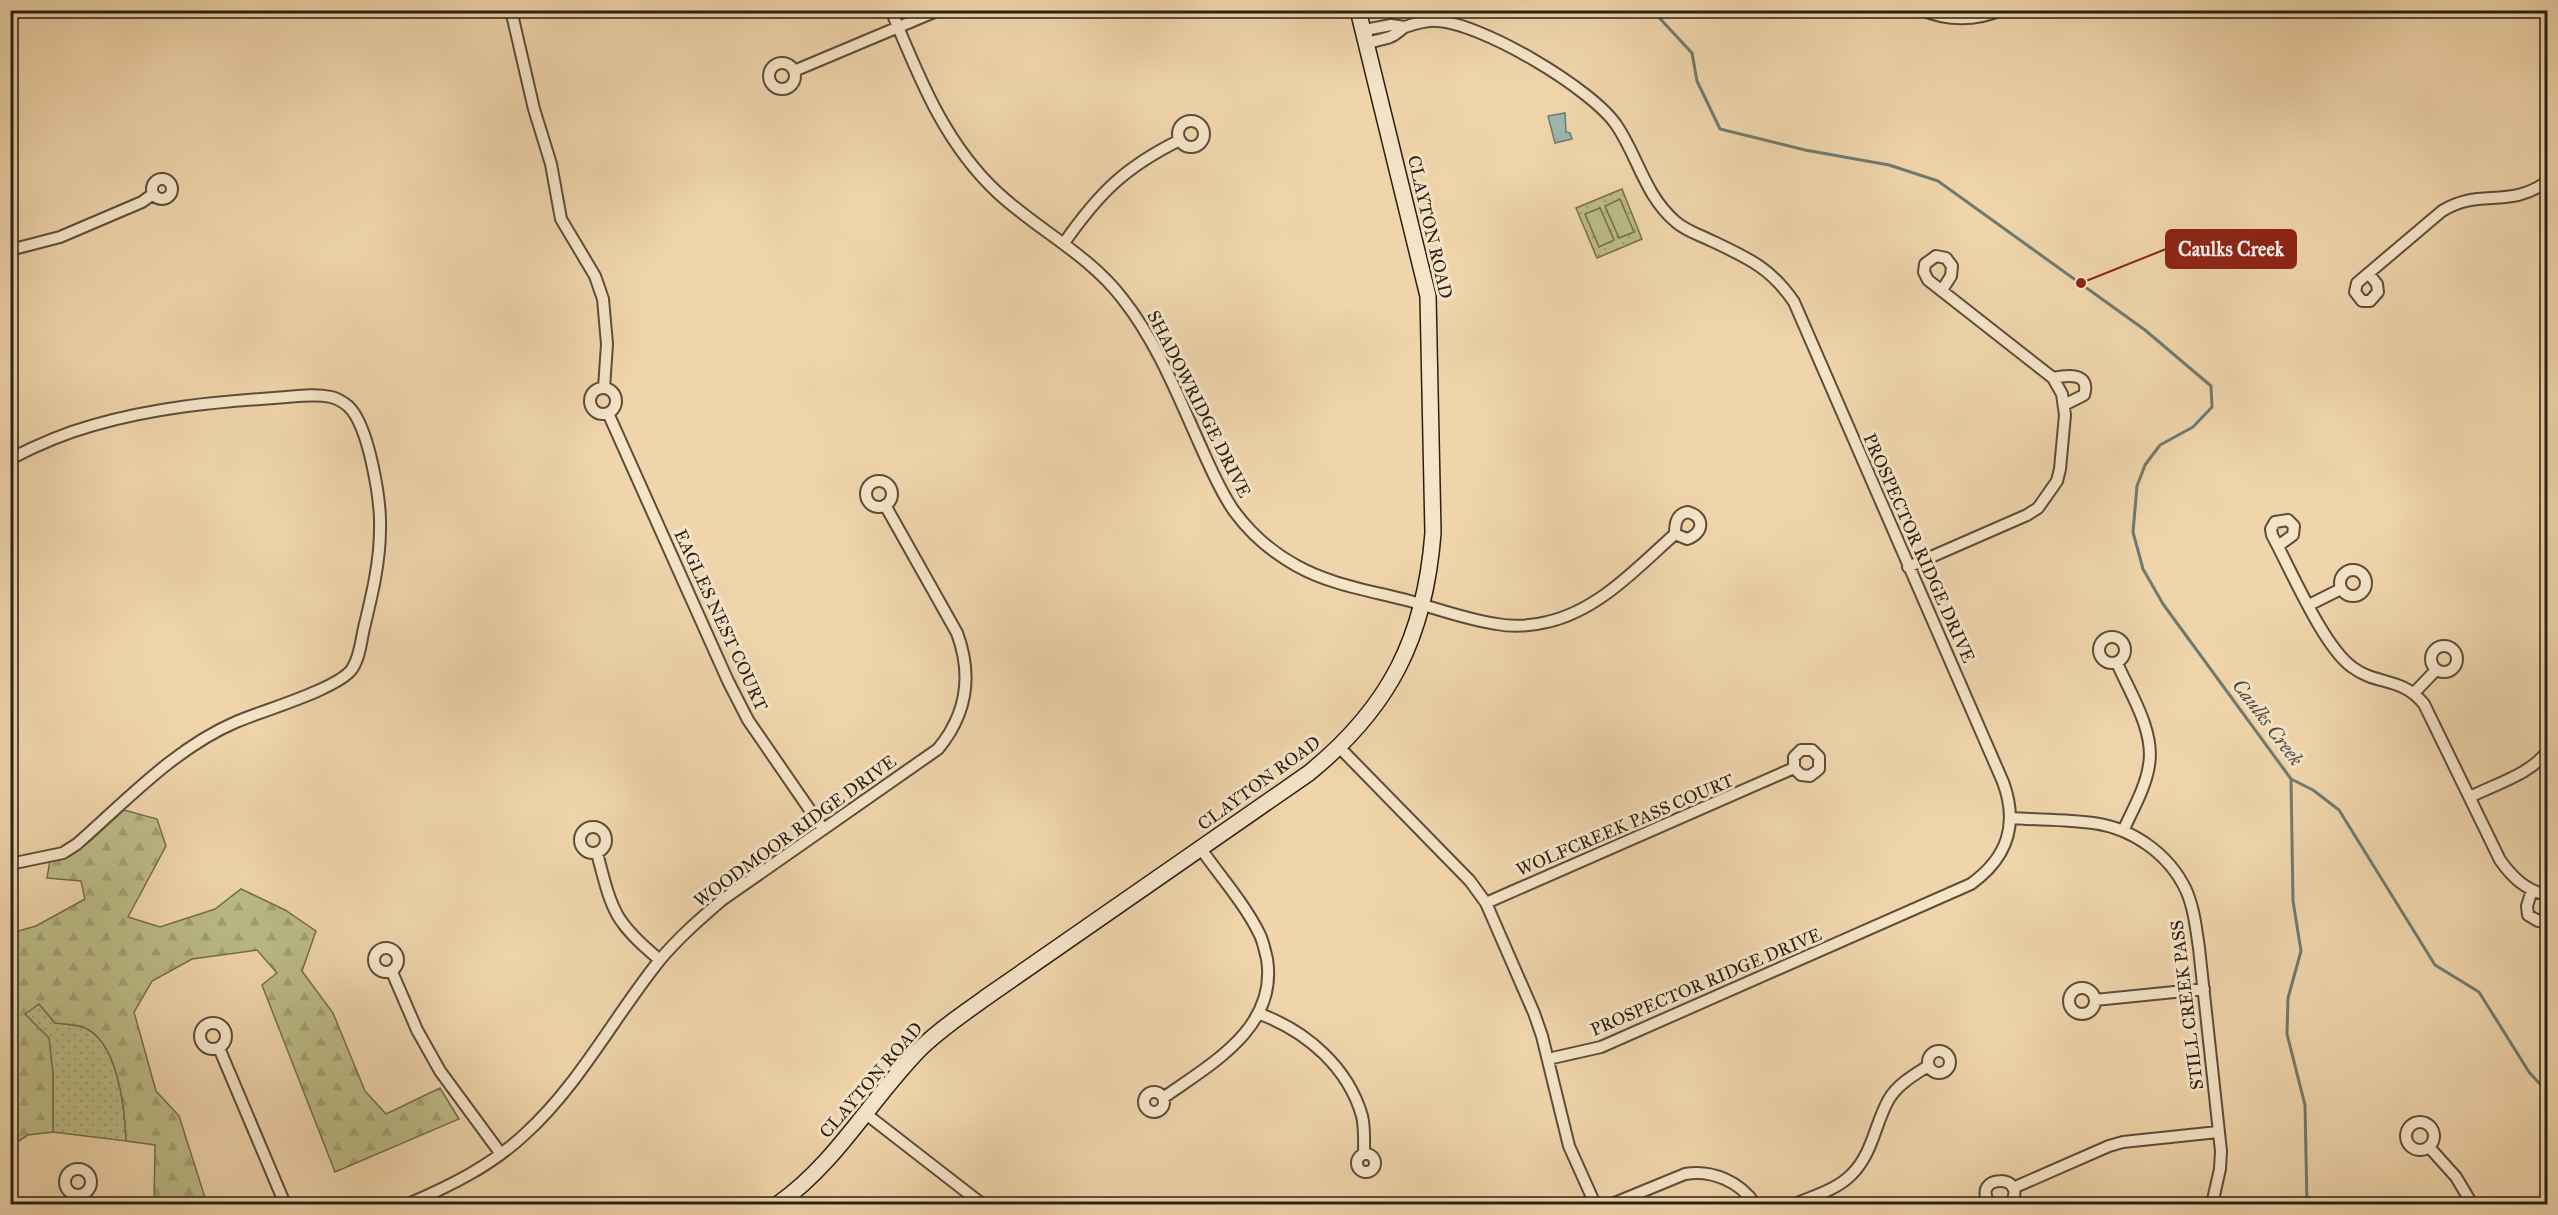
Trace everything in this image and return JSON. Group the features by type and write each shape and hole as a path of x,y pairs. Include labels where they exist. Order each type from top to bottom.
{"main road":[{"name":"CLAYTON ROAD","path":"778,1204 818,1171 904,1066 936,1035 985,998 1309,773 1340,748 1363,723 1401,665 1422,605 1430,565 1433,533 1428,296 1358,10"}],"street":[{"name":"EAGLES NEST COURT","path":"511,10 534,109 551,164 561,219 595,276 603,299 607,344 604,388"},
{"name":"SHADOWRIDGE DRIVE","path":"891,10 934,108 962,153 996,191 1022,214 1064,243 1108,281 1140,321 1158,354 1215,479 1234,510 1253,533 1280,556 1310,573 1496,624 1548,622 1576,611 1621,583 1675,534"},
{"path":"794,71 939,10"},
{"path":"1922,10 1946,18 1960,19 1986,16 2001,10"},
{"name":"PROSPECTOR RIDGE DRIVE","path":"1364,37 1372,42 1391,37 1405,27 1434,20 1474,28 1500,40 1598,104 1617,126 1646,184 1676,222 1758,263 1784,288 1794,302 2003,782 2008,800 2010,818 2007,838 2001,854 1992,867 1971,884 1601,1047 1548,1059"},
{"path":"1064,243 1097,199 1116,180 1132,166 1180,140"},
{"path":"2369,274 2451,205 2472,198 2518,196 2528,193 2547,181"},
{"path":"10,250 60,237 142,202 153,194"},
{"path":"1908,567 2027,516 2045,500 2057,481 2060,469 2064,405 2053,378 1942,290"},
{"path":"2053,378 2077,376 2085,383 2084,395 2064,405"},
{"name":"EAGLES NEST COURT","path":"604,388 614,393 616,400 615,408 608,413 596,412 590,402 593,394 604,388"},
{"path":"10,459 54,438 142,413 214,402 310,396 333,397 347,405 354,413 361,429 374,472 381,515 375,580 358,657 346,676 304,696 235,722 212,734 176,758 63,852 10,864"},
{"name":"EAGLES NEST COURT","path":"608,413 728,681 748,720 824,829"},
{"name":"WOODMOOR RIDGE DRIVE","path":"408,1204 449,1186 501,1154 547,1112 660,960 689,928 722,900 938,749 958,719 966,696 967,668 957,633 885,505"},
{"path":"2278,546 2336,653 2365,674 2403,686 2414,693 2424,705 2500,860 2509,872 2532,890 2547,895"},
{"path":"2309,605 2341,588"},
{"path":"2117,663 2146,731 2150,755 2146,776 2123,831"},
{"path":"2414,693 2436,670"},
{"path":"1340,748 1470,881 1486,903 1534,1013 1548,1059 1569,1146 1595,1204"},
{"path":"2470,797 2523,771 2535,763 2547,750"},
{"name":"WOLFCREEK PASS COURT","path":"1486,903 1778,777 1794,768"},
{"name":"STILL CREEK PASS","path":"2010,818 2094,823 2123,831 2136,837 2159,854 2186,889 2195,917 2218,1132 2220,1169 2212,1204"},
{"path":"1163,1098 1237,1043 1260,1014 1269,972 1260,934 1201,849"},
{"path":"597,853 605,889 616,915 632,936 660,960"},
{"path":"2532,890 2527,906 2528,915 2538,921 2547,918"},
{"path":"392,972 417,1030 440,1071 501,1154"},
{"path":"2096,1000 2204,989"},
{"path":"1260,1014 1281,1022 1303,1035 1317,1047 1344,1079 1363,1118 1364,1154"},
{"path":"219,1048 285,1204"},
{"path":"1795,1204 1836,1186 1851,1176 1864,1160 1889,1100 1909,1078 1928,1066"},
{"path":"866,1114 982,1204"},
{"path":"2013,1188 2123,1142 2218,1132"},
{"path":"2429,1147 2456,1177 2472,1204"},
{"path":"1612,1204 1685,1174 1697,1172 1720,1176 1741,1188 1755,1204"},
{"path":"1990,1204 1986,1194 1990,1184 2005,1181 2013,1188 2014,1194 2010,1204"}],"green space":[{"path":"1622,189 1642,239 1597,258 1576,208"},
{"path":"1620,199 1634,232 1619,238 1605,206"},
{"path":"1600,208 1614,240 1599,247 1585,214"},
{"path":"124,810 157,819 166,846 128,917 160,927 215,909 241,889 285,910 316,931 302,971 333,1013 365,1091 386,1114 440,1088 459,1119 335,1172 262,985 277,973 257,950 192,959 152,981 134,1012 156,1091 179,1116 207,1204 154,1204 155,1145 126,1141 121,1094 112,1060 104,1046 95,1034 83,1027 55,1023 39,1004 25,1014 49,1038 53,1074 53,1132 28,1135 11,1146 11,933 36,926 85,899 81,881 47,878 50,860 89,842"},
{"path":"39,1004 55,1023 83,1027 95,1034 104,1046 112,1060 121,1094 126,1141 53,1132 53,1074 24,1014"}],"water":[{"path":"1565,113 1566,132 1570,133 1572,139 1555,143 1548,116"}],"waterway":[{"name":"Caulks Creek","path":"1652,10 1692,53 1697,81 1720,129 1805,150 1889,165 1938,181 2145,330 2211,386 2212,407 2193,427 2160,445 2145,465 2137,486 2133,532 2143,569 2163,604 2291,779 2313,790 2339,810 2435,965 2479,992 2529,1072 2548,1093"},
{"path":"2291,779 2293,901 2301,951 2288,998 2287,1034 2305,1105 2307,1204"}],"place":[{"name":"Caulks Creek","path":"2081,283"}]}
